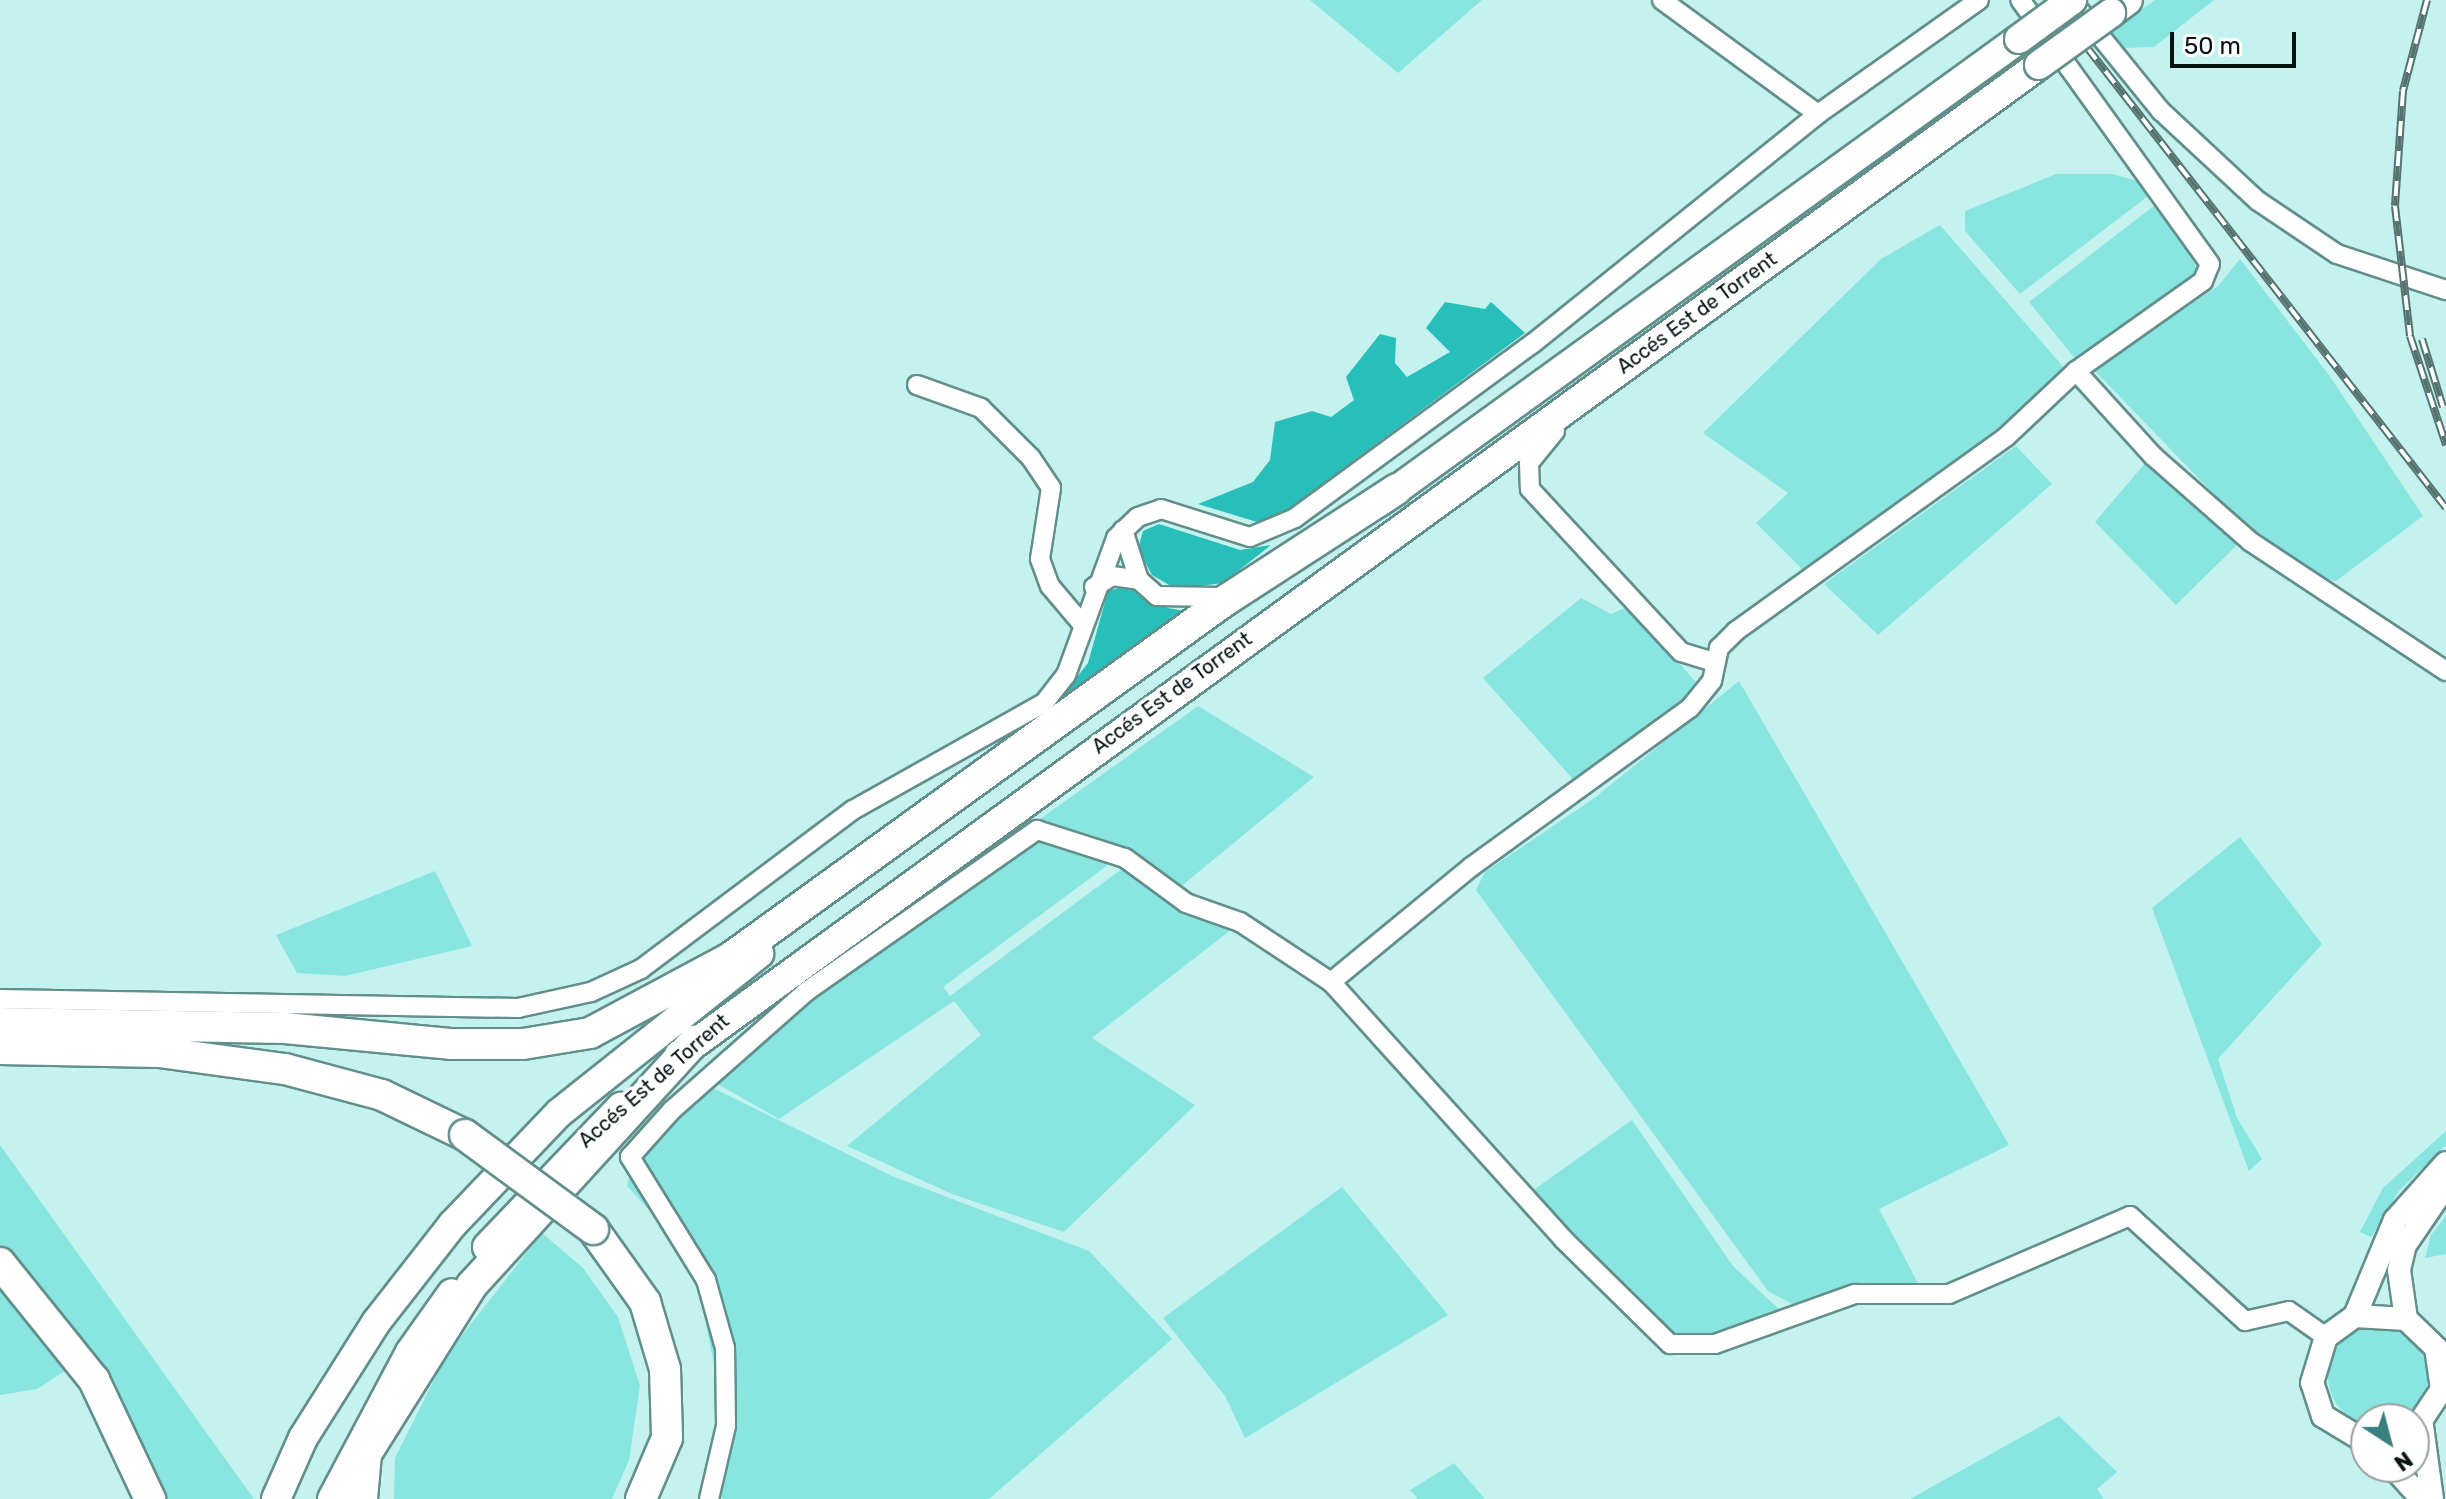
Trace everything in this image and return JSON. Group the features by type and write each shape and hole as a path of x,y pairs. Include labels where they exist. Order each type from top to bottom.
{"highway":[{"path":"0,1023 285,1028 452,1044 523,1044 590,1033 730,958 1236,594 1397,489"},
{"path":"362,1499 366,1454 472,1285 695,1041"},
{"path":"0,1049 159,1052 285,1069 382,1095 460,1142 586,1236 645,1302 665,1369 667,1438 641,1499"},
{"path":"0,1067 164,1072 289,1087 377,1112 460,1142"},
{"path":"586,1236 631,1319 649,1373 649,1429 624,1499"},
{"path":"0,1263 94,1380 150,1499"}],"main road":[{"name":"Accés Est de Torrent","path":"276,1499 303,1438 377,1321 452,1225 559,1113 673,1016 2071,0"},
{"name":"Accés Est de Torrent","path":"332,1499 410,1352 482,1252 583,1140 695,1041 2120,6"}],"street":[{"path":"1662,0 1818,114"},
{"path":"0,999 484,1009 591,992 641,969 853,810 1044,703 1066,675 1094,587 1123,530 1161,509 1250,537 1295,518 1532,344 1818,114 1979,0"},
{"path":"1331,982 1471,867 1705,695 1713,662 1736,631 2006,437 2076,371 2187,297 2210,264 2020,0"},
{"path":"2071,0 2161,111 2290,226 2337,254 2446,290"},
{"path":"1682,323 1631,374 1549,436 1529,463 1530,489 1580,548 1681,652 1713,662"},
{"path":"2076,371 2153,456 2251,542 2446,671"},
{"path":"917,385 981,408 1031,458 1051,488 1040,559 1050,586 1083,625"},
{"path":"1123,530 1139,580"},
{"path":"1094,587 1112,576 1139,580 1176,600 1236,594"},
{"path":"709,1499 726,1426 725,1348 706,1280 630,1157 672,1110 807,991 1037,830 1125,858 1186,903 1240,922 1331,982 1563,1239 1670,1344 1715,1344 1875,1290 1949,1294 2130,1216 2245,1321 2289,1311 2326,1337"},
{"path":"2350,1435 2336,1429 2315,1399 2312,1366 2326,1337 2355,1316 2395,1220 2446,1163"},
{"path":"2406,1319 2399,1270 2405,1245 2446,1185"},
{"path":"2355,1316 2406,1319 2441,1349 2444,1388 2430,1410"},
{"path":"2408,1483 2422,1499"}],"shaded area":[{"path":"1310,0 1482,0 1398,73"},
{"path":"2155,0 2214,0 2154,47 2123,48 2109,33"},
{"path":"2056,174 2112,174 2145,183 2152,193 2020,294 1965,231 1965,211"},
{"path":"2159,202 2199,272 2156,315 2077,361 2029,302"},
{"path":"1940,225 2066,370 2032,408 1805,572 1756,523 1788,493 1703,433 1881,259"},
{"path":"2240,259 2329,375 2423,516 2336,581 2313,578 2263,545 2093,369 2218,286"},
{"path":"1445,302 1485,309 1491,302 1525,333 1282,514 1257,522 1198,504 1253,482 1270,460 1275,422 1312,411 1331,417 1354,400 1346,377 1380,334 1396,338 1395,363 1407,377 1450,352 1426,328"},
{"path":"2016,446 2052,484 1878,635 1824,584"},
{"path":"2147,461 2241,541 2176,605 2095,522"},
{"path":"1159,524 1240,550 1271,545 1223,583 1176,589 1152,575 1138,549 1143,531"},
{"path":"1130,585 1168,608 1190,612 1046,717 1088,663 1108,591"},
{"path":"1581,598 1611,614 1629,606 1701,688 1580,787 1483,678"},
{"path":"1739,681 2009,1145 1879,1209 1921,1289 1800,1308 1768,1291 1476,890 1485,872 1593,799"},
{"path":"1198,706 1314,777 1179,888 1040,819"},
{"path":"2240,837 2322,944 2218,1059 2237,1118 2262,1159 2249,1171 2152,908"},
{"path":"1045,839 1112,862 943,987 950,996 1123,868 1232,929 1092,1038 1195,1105 1064,1232 952,1194 847,1146 981,1035 954,1001 779,1119 712,1081 829,985 1007,857"},
{"path":"435,871 472,946 345,976 297,973 276,935"},
{"path":"707,1085 892,1176 1089,1251 1172,1339 989,1499 723,1499 707,1480 721,1399 697,1280 664,1226 627,1186 633,1163"},
{"path":"1632,1120 1733,1266 1785,1315 1679,1341 1532,1191"},
{"path":"2446,1131 2446,1145 2399,1191 2371,1237 2360,1232 2383,1188"},
{"path":"0,1145 254,1499 161,1499 0,1250"},
{"path":"1342,1187 1448,1315 1245,1438 1225,1396 1163,1318"},
{"path":"2446,1216 2446,1254 2425,1258 2431,1235"},
{"path":"542,1233 583,1268 618,1317 640,1386 629,1460 612,1499 394,1499 395,1458 446,1356"},
{"path":"0,1278 70,1368 37,1389 0,1395"},
{"path":"2368,1327 2388,1327 2406,1335 2419,1348 2427,1366 2427,1386 2420,1403 2350,1403 2350,1417 2337,1404 2329,1386 2329,1366 2337,1348 2350,1335"},
{"path":"2059,1416 2117,1472 2097,1489 2104,1499 1910,1499"},
{"path":"1454,1463 1485,1499 1418,1499 1410,1490"}],"railway":[{"path":"2050,0 2446,508"},
{"path":"2427,0 2403,91 2395,206 2410,336 2446,445"},
{"path":"2422,339 2443,407"}]}
